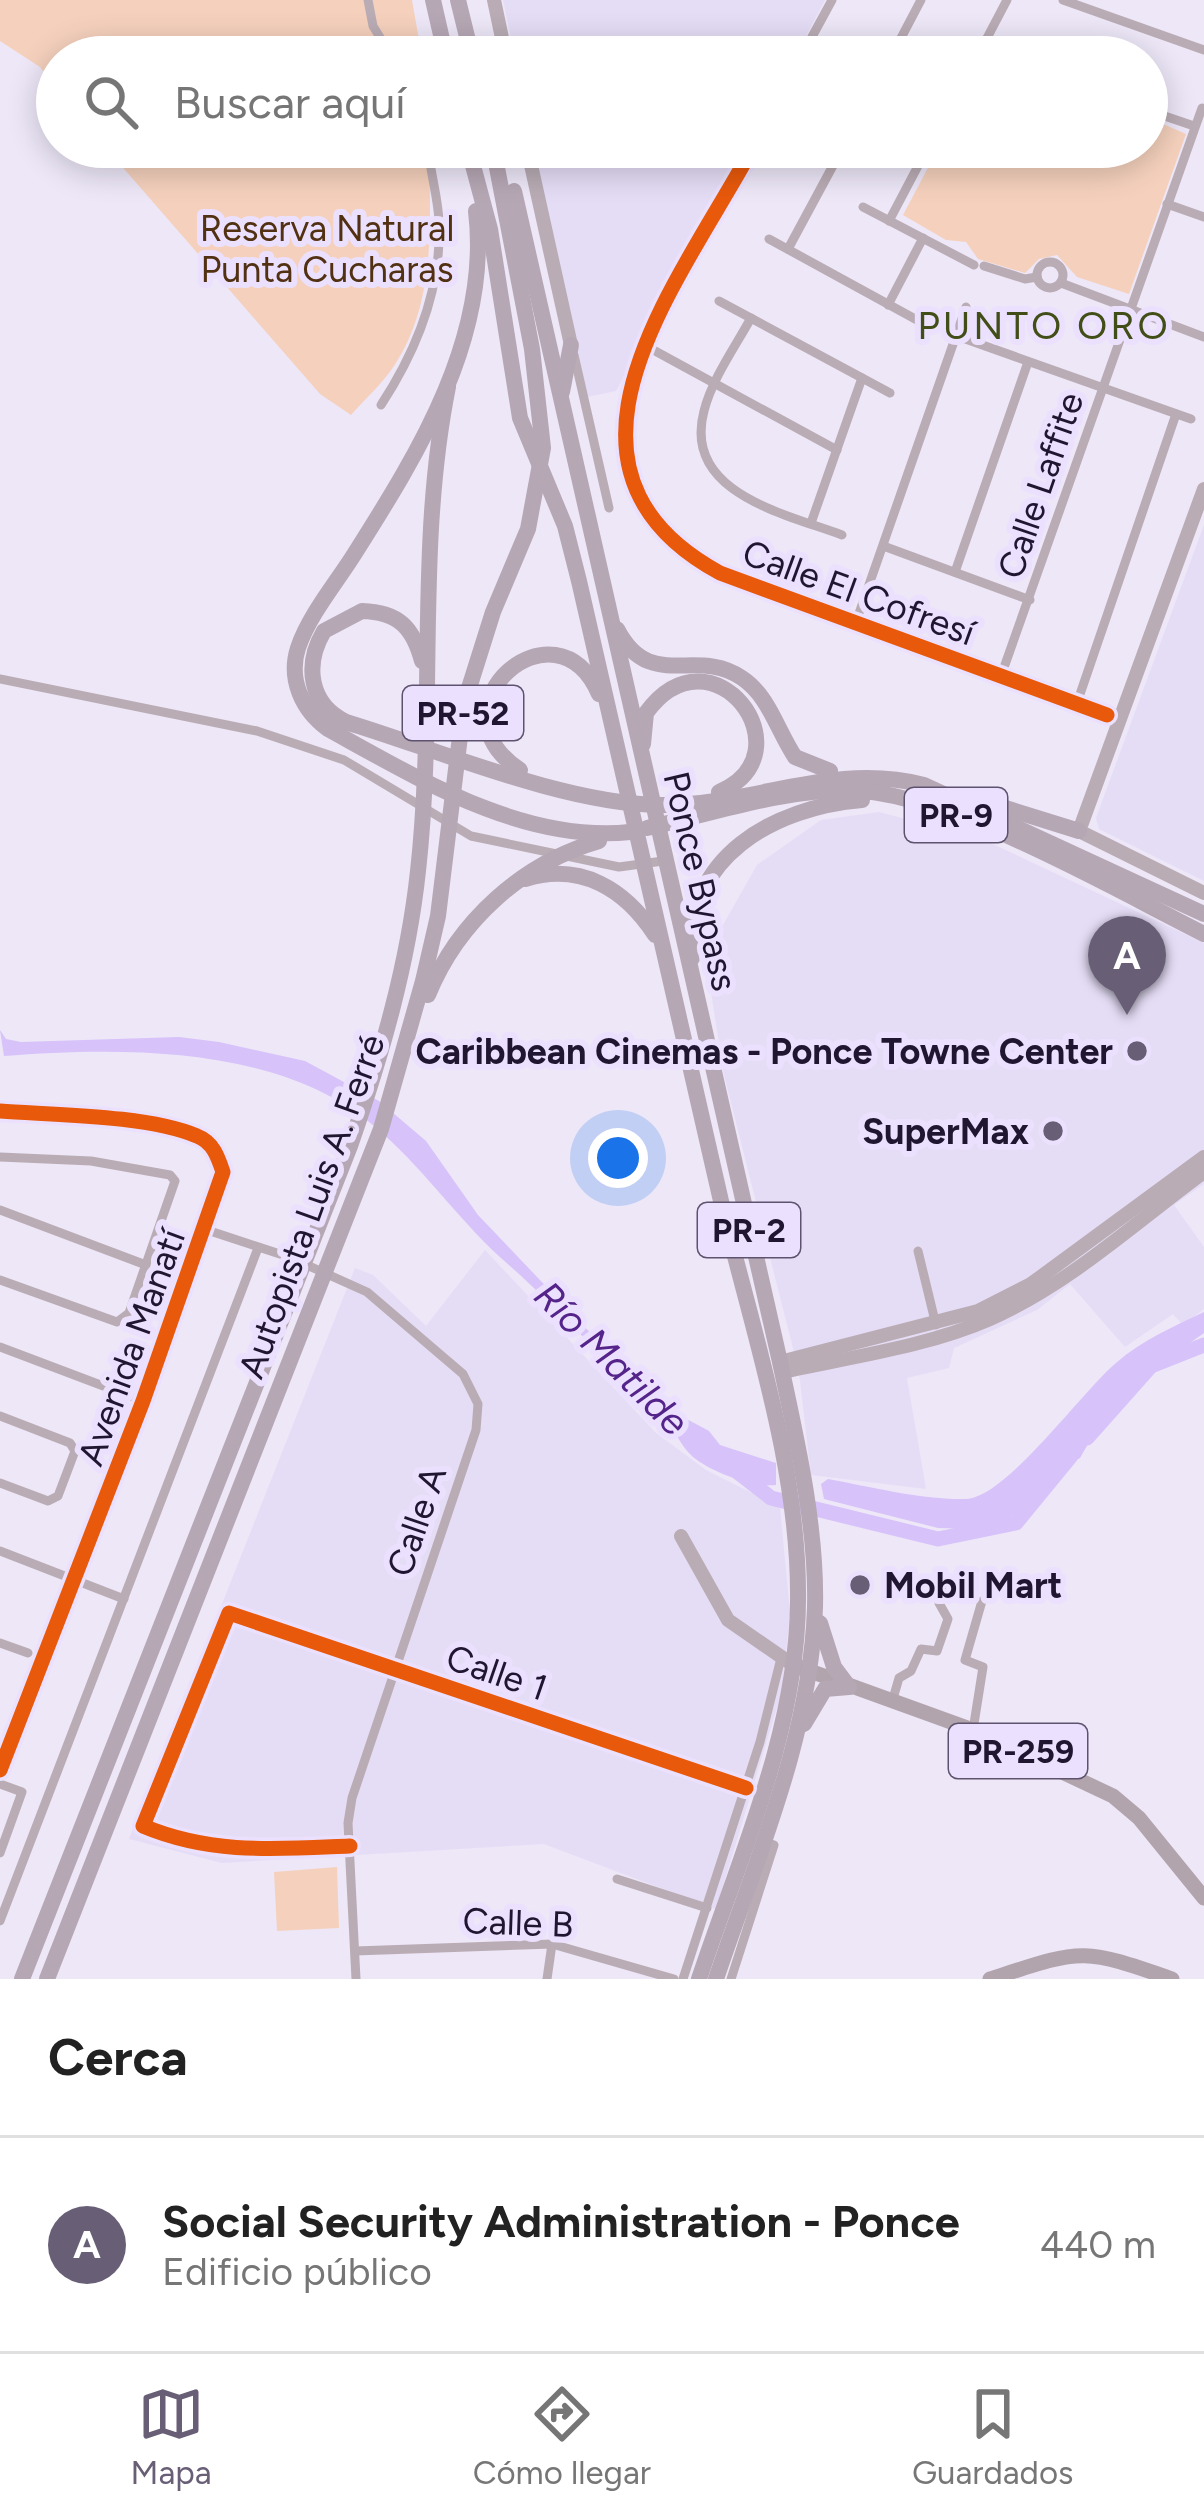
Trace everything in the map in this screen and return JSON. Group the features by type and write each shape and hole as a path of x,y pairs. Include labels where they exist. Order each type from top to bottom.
{"highway":[{"path":"433,0 441,36"},
{"path":"458,0 467,36"},
{"path":"471,168 478,275 448,387 376,520 298,646 296,681 304,704 341,736 537,827 590,835 630,832"},
{"name":"Ponce Bypass","path":"474,168 490,229 520,418 565,526 642,864 790,1463"},
{"name":"Autopista Luis A. Ferré","path":"47,1979 381,1129 409,1040 438,916 464,704 536,500 543,448 539,394 500,168"},
{"path":"505,168 514,191 562,411"},
{"path":"562,411 571,345"},
{"name":"Autopista Luis A. Ferré","path":"22,1979 350,1146 403,968 418,871 430,552 448,387"},
{"name":"Ponce Bypass","path":"562,411 781,1367 790,1463 815,1593 764,1784 699,1979"},
{"path":"427,721 422,660 411,629 391,615 362,610 324,631 310,672 317,695 332,714 542,782"},
{"path":"613,625 644,661 666,667 722,667 747,680 803,764 878,777"},
{"path":"542,782 506,761 489,732 490,696 508,668 536,655 569,660 590,677 610,719"},
{"path":"644,777 643,722 653,704 676,685 722,686 742,701 753,721 754,757 737,783 687,809"},
{"name":"PR-9","path":"630,832 687,809 810,780 878,777 940,790 1204,914"},
{"name":"PR-9","path":"542,782 604,799 687,809 826,791 899,796 945,810 1204,934"},
{"path":"940,790 1079,831"},
{"path":"690,983 699,904 735,847 800,809 899,796"},
{"path":"409,1040 447,958 488,907 561,853 630,832"},
{"path":"519,881 568,874 620,892 662,945"},
{"name":"Ponce Bypass","path":"716,1979 786,1767 800,1529"},
{"path":"815,1593 834,1667 849,1687"},
{"path":"786,1767 810,1709 825,1689 849,1687"}],"main road":[{"name":"PR-259","path":"794,1665 973,1730 1113,1796 1139,1818 1204,1898"},
{"path":"990,1979 1064,1955 1095,1952 1172,1979"}],"street":[{"path":"368,0 379,36"},
{"path":"494,0 502,36"},
{"path":"812,36 832,0"},
{"path":"902,36 921,0"},
{"path":"988,36 1007,0"},
{"path":"1063,0 1165,36"},
{"path":"1168,37 1204,50"},
{"name":"Calle Laffite","path":"1001,676 1202,109"},
{"path":"1168,118 1194,127"},
{"path":"381,405 409,363 434,278 439,219 431,168"},
{"path":"531,168 609,508"},
{"name":"Calle El Cofresí","path":"742,168 646,346 626,394 623,451 642,506 684,553 702,563 1106,715"},
{"path":"788,249 832,168"},
{"path":"890,220 917,168"},
{"path":"1167,204 1204,217"},
{"path":"863,207 979,265 1025,280 1037,277"},
{"path":"888,305 923,238"},
{"path":"769,239 917,320"},
{"path":"1037,277 1041,265 1051,262 1063,271 1061,283"},
{"path":"1037,277 1049,289 1061,283 1204,338"},
{"path":"719,301 890,393"},
{"path":"856,622 966,307"},
{"path":"751,318 716,385 700,430 714,472 742,498 842,535"},
{"path":"957,336 1191,419"},
{"path":"646,346 837,450"},
{"path":"955,572 1028,362"},
{"path":"811,524 862,378"},
{"path":"1076,703 1176,414"},
{"path":"1204,489 1079,831 1204,893"},
{"path":"886,547 1030,600"},
{"path":"0,679 257,731 344,760 471,836 619,867 663,860"},
{"name":"Avenida Manatí","path":"0,1112 96,1117 198,1136 216,1151 223,1172 207,1230 0,1770"},
{"path":"0,1157 91,1161 170,1175 174,1190 128,1313 117,1322 0,1280"},
{"path":"781,1367 936,1325 1031,1284 1204,1157"},
{"path":"781,1367 938,1336 1003,1313 1054,1283 1204,1172"},
{"path":"0,1210 146,1265"},
{"name":"Calle A","path":"207,1230 367,1292 473,1388 476,1430 352,1798 356,1979"},
{"path":"0,1921 258,1248"},
{"path":"918,1251 936,1325"},
{"path":"0,1347 143,1401"},
{"path":"0,1416 70,1443 75,1451 58,1496 48,1501 0,1483"},
{"path":"679,1979 794,1665 728,1620 681,1536"},
{"path":"0,1551 124,1600"},
{"path":"892,1702 899,1678 911,1670 921,1649 938,1651 948,1619 939,1604 944,1580"},
{"path":"973,1730 983,1667 965,1660 982,1601"},
{"name":"Calle 1","path":"350,1846 238,1851 198,1846 142,1826 229,1613 746,1788"},
{"path":"5,1642 28,1653"},
{"path":"0,1784 22,1792 0,1853"},
{"path":"731,1979 774,1845 763,1841"},
{"path":"617,1879 706,1908"},
{"path":"547,1979 552,1944"},
{"name":"Calle B","path":"355,1952 552,1944 679,1979"},
{"path":"1114,1978 1121,1960"}],"shaded area":[{"path":"503,0 825,0 806,36 511,36"},
{"path":"538,168 736,168 616,391 587,397"},
{"path":"1204,525 1204,881 1099,829 1096,818"},
{"path":"879,812 982,839 1204,943 1204,1184 1174,1205 1204,1247 1204,1309 1183,1325 1173,1314 1125,1347 1070,1284 1037,1310 954,1348 949,1368 907,1378 926,1489 811,1475 799,1372 724,1075 711,992 712,959 723,925 757,865 821,820"},
{"name":"Río Matilde","path":"0,1030 6,1039 21,1042 179,1037 219,1042 305,1061 379,1101 426,1141 478,1215 601,1344 640,1394 709,1431 720,1445 776,1463 776,1485 733,1478 693,1457 666,1422 643,1412 599,1354 407,1157 336,1099 293,1080 198,1057 98,1052 4,1056"},
{"path":"485,1250 656,1433 706,1470 780,1507 790,1613 782,1691 716,1909 544,1844 222,1863 129,1839 355,1268 373,1275 426,1326"},
{"path":"1204,1312 1204,1333 1116,1395 1080,1458 1049,1475 1016,1515 975,1529 938,1528 824,1499 821,1484 828,1479 932,1497 966,1499 983,1494 1023,1462 1116,1363"}],"green space":[{"path":"0,0 412,0 418,36 36,36 36,64 0,41"},
{"path":"1168,126 1186,134 1129,294 1077,277 1057,255 1039,259 1025,273 978,259 966,242 946,240 903,215 928,168 1168,168"},
{"name":"Reserva Natural Punta Cucharas","path":"123,168 429,168 428,260 408,341 394,366 351,415 320,394"},
{"path":"337,1867 339,1928 277,1931 274,1872"}],"waterway":[{"name":"Río Matilde","path":"1087,1438 1151,1366 1204,1345"},
{"name":"Río Matilde","path":"735,1470 771,1498 938,1539 1016,1523 1071,1456"}],"cycle path":[{"path":"741,168 690,255 636,370 626,427 633,481 662,530 720,573 1107,715"},
{"path":"0,1111 100,1117 176,1129 207,1142 223,1172 143,1401 0,1770"},
{"path":"350,1846 220,1846 143,1826 229,1613 746,1788"}],"place":[{"name":"Social Security Administration - Ponce","path":"1127,1015"},
{"name":"Caribbean Cinemas - Ponce Towne Center","path":"1137,1051"},
{"name":"SuperMax","path":"1053,1131"},
{"name":"Mobil Mart","path":"860,1585"}],"district":[{"name":"PUNTO ORO","path":"1044,325"}]}
